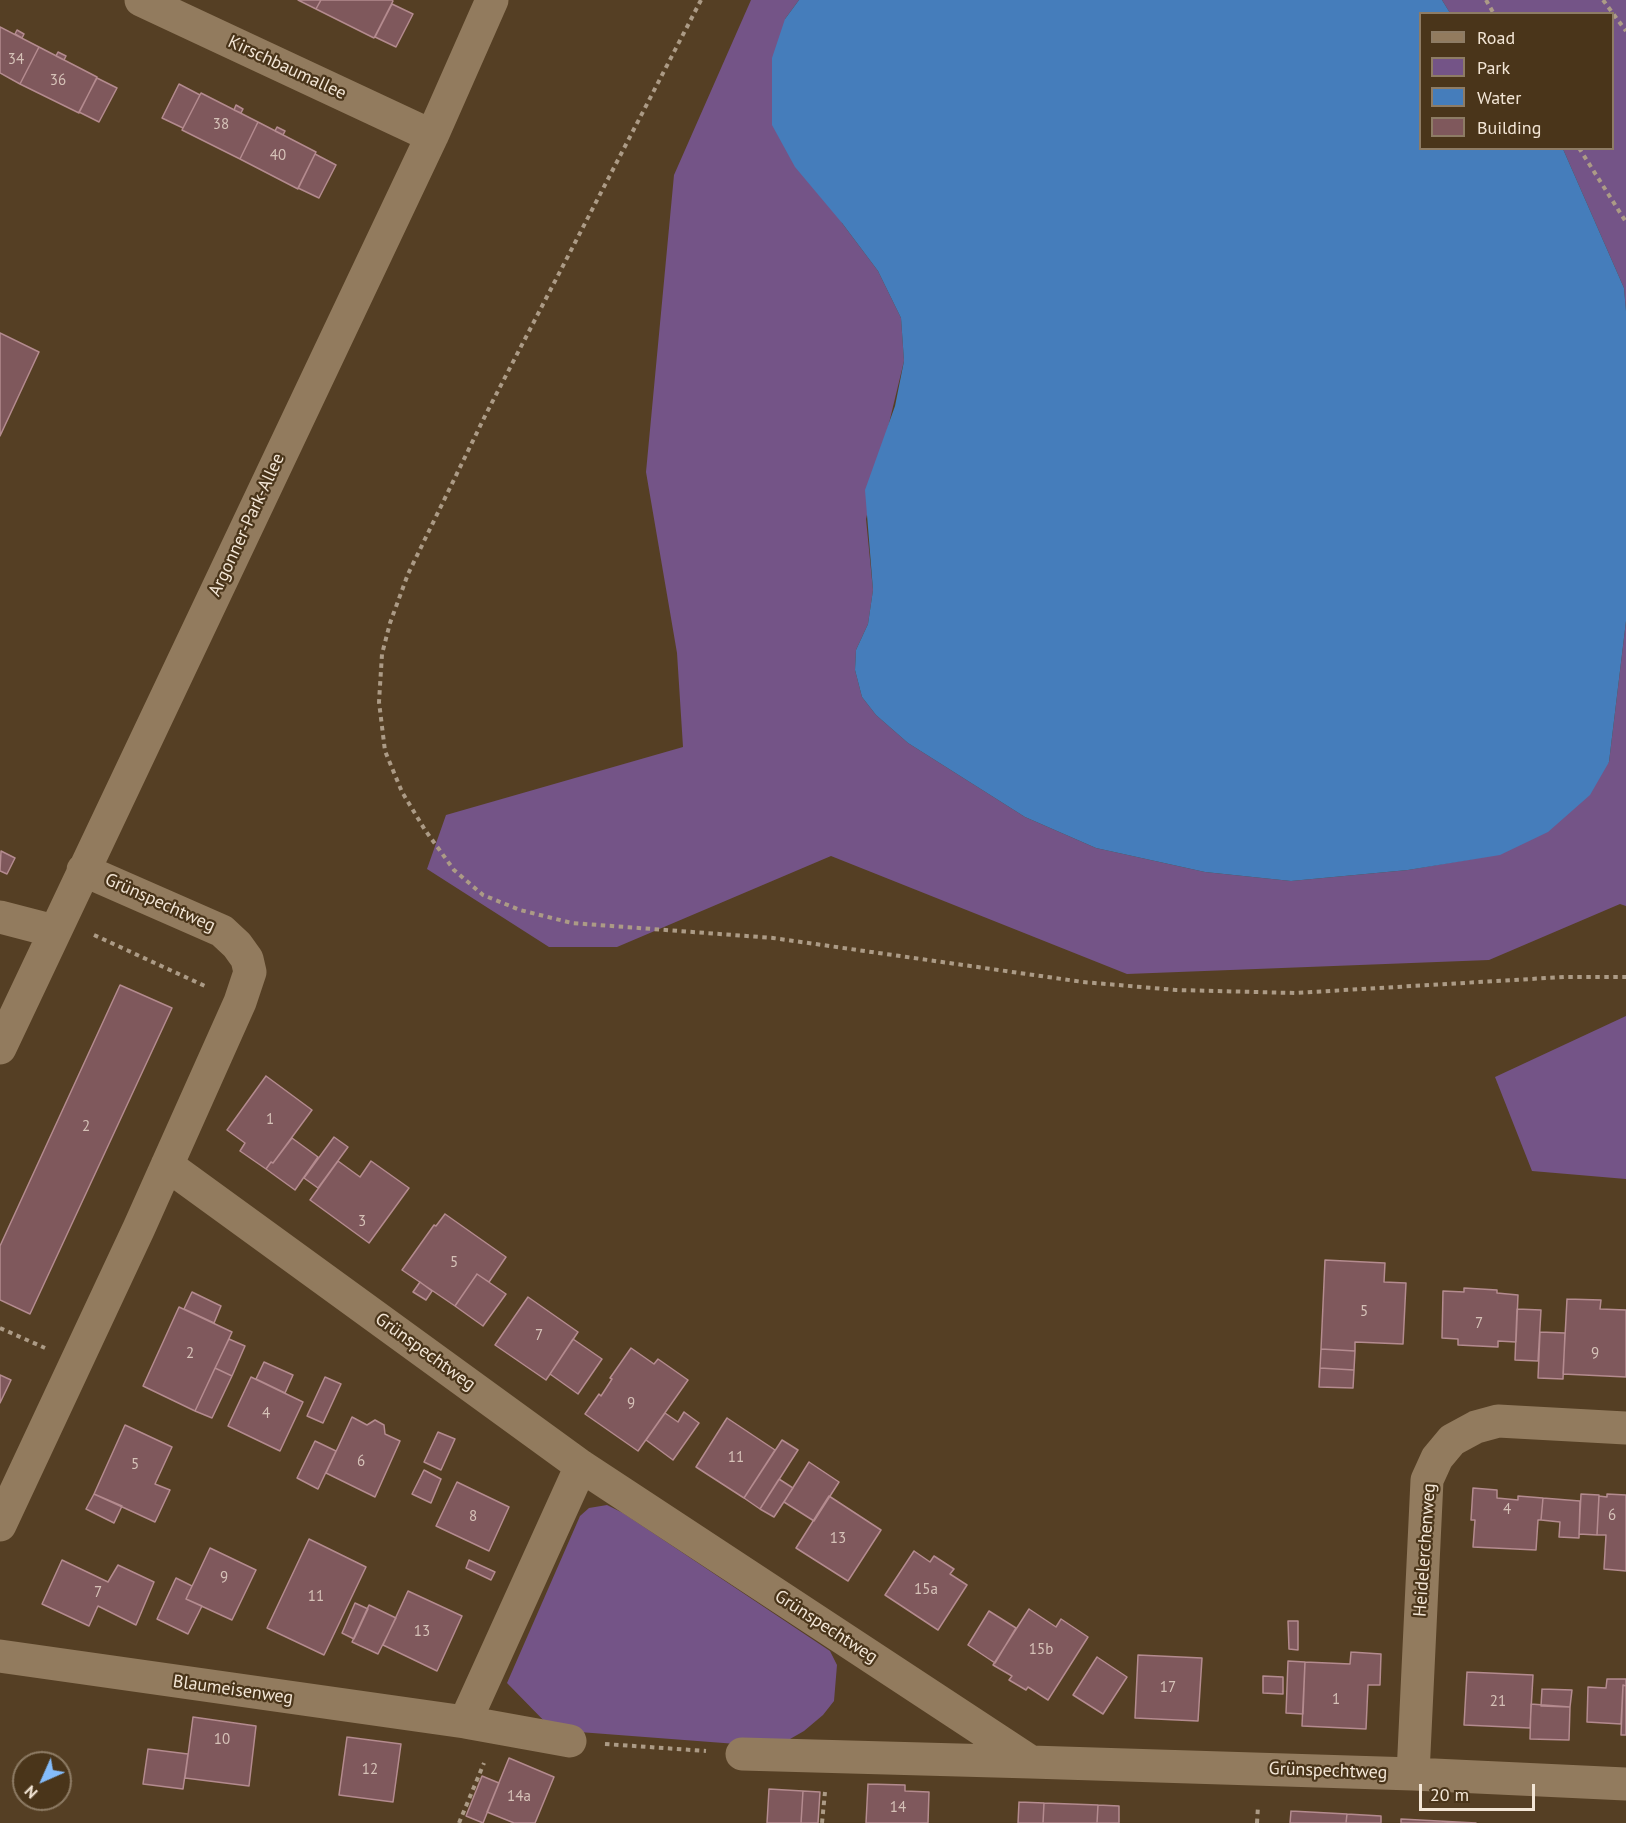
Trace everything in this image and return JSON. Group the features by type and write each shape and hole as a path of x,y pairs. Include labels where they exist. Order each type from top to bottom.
{"street":[{"name":"Kirschbaumallee","path":"141,0 432,136"},
{"name":"Argonner-Park-Allee","path":"0,1048 432,136 492,0"},
{"name":"Grünspechtweg","path":"83,870 222,931 237,945 246,959 250,972 240,1002 167,1165 581,1466 1031,1762"},
{"path":"0,917 57,925"},
{"path":"0,1525 167,1165"},
{"name":"Heidelerchenweg","path":"1413,1774 1427,1480 1437,1458 1452,1440 1476,1427 1498,1421 1626,1428"},
{"path":"465,1722 581,1466"},
{"name":"Blaumeisenweg","path":"0,1656 465,1722 570,1741"},
{"name":"Grünspechtweg","path":"742,1754 1413,1774 1626,1784"}],"path":[{"path":"701,0 486,414 408,574 390,622 382,654 379,702 385,751 402,792 425,830 454,870 483,894 520,910 572,923 773,938 1083,982 1176,990 1295,993 1564,977 1626,977"},
{"path":"1614,14 1626,31"},
{"path":"1580,150 1626,222"},
{"path":"57,925 240,1002"},
{"path":"0,1328 75,1362"},
{"path":"459,1823 498,1728"},
{"path":"570,1741 742,1754"}],"green space":[{"path":"751,0 799,0 785,19 842,223 878,271 901,318 904,361 866,519 873,590 868,624 856,650 855,670 862,697 876,715 908,743 1025,817 1096,848 1205,872 1291,881 1408,870 1500,854 1609,762 1626,621 1626,906 1620,904 1489,960 1127,974 831,856 617,947 549,947 427,869 446,815 683,747 677,653 646,472 674,175"},
{"path":"1442,0 1626,0 1626,311 1624,288 1563,150 1614,150 1614,12 1449,12"},
{"path":"1626,1016 1626,1179 1532,1171 1495,1077"},
{"path":"607,1505 623,1513 830,1651 837,1665 834,1701 823,1715 804,1731 776,1747 553,1730 507,1683 580,1516 589,1508"}],"water":[{"path":"799,0 1442,0 1449,12 1419,12 1419,150 1563,150 1624,288 1626,311 1626,621 1609,762 1590,795 1548,832 1500,855 1408,870 1291,881 1205,872 1096,848 1025,817 908,743 876,715 862,697 855,670 856,650 868,624 873,590 865,490 895,406 904,361 901,318 878,271 842,223 795,167 772,125 772,58 785,19"}],"building":[{"path":"298,0 321,0 316,9"},
{"path":"321,0 393,1 374,38 316,9"},
{"path":"392,4 413,14 396,47 375,37"},
{"path":"0,27 39,47 20,84 0,73"},
{"path":"17,30 24,34 22,38 15,34"},
{"path":"39,47 97,77 79,113 20,84"},
{"path":"58,52 66,56 64,60 56,56"},
{"path":"97,78 117,88 99,122 79,112"},
{"path":"179,84 200,95 183,128 162,118"},
{"path":"201,93 258,122 240,159 182,130"},
{"path":"236,105 243,109 241,113 234,110"},
{"path":"258,122 316,152 298,189 240,159"},
{"path":"277,127 285,131 283,135 275,131"},
{"path":"315,154 336,165 319,198 298,188"},
{"path":"0,333 39,352 0,436"},
{"path":"1,851 15,858 7,874 0,871"},
{"path":"120,985 172,1008 30,1314 0,1300 0,1246"},
{"path":"266,1076 312,1110 273,1163 271,1162 266,1169 240,1151 245,1143 227,1130"},
{"path":"334,1137 348,1147 318,1188 304,1178"},
{"path":"292,1138 318,1157 295,1190 266,1169"},
{"path":"338,1161 360,1177 371,1161 409,1188 369,1243 310,1200"},
{"path":"445,1214 506,1257 489,1282 477,1274 455,1306 402,1270 434,1225 436,1226"},
{"path":"1325,1260 1385,1263 1384,1282 1406,1283 1403,1344 1355,1342 1355,1351 1321,1349"},
{"path":"477,1274 506,1294 483,1326 455,1306"},
{"path":"420,1282 432,1291 426,1300 413,1292"},
{"path":"1464,1288 1497,1290 1497,1293 1518,1295 1516,1342 1498,1341 1498,1347 1458,1345 1458,1339 1442,1338 1443,1291 1464,1292"},
{"path":"192,1292 221,1306 214,1323 184,1309"},
{"path":"528,1297 578,1332 546,1380 495,1345"},
{"path":"1567,1299 1601,1300 1600,1309 1626,1310 1626,1377 1563,1374"},
{"path":"179,1307 232,1332 195,1411 143,1386"},
{"path":"1517,1309 1541,1310 1538,1361 1515,1360"},
{"path":"1540,1332 1565,1333 1563,1379 1538,1378"},
{"path":"229,1339 245,1346 232,1376 215,1368"},
{"path":"573,1339 602,1359 578,1394 550,1374"},
{"path":"631,1348 654,1364 658,1359 688,1380 638,1451 585,1414 599,1394 601,1396 612,1379 610,1378"},
{"path":"1321,1349 1355,1351 1354,1370 1320,1368"},
{"path":"264,1362 293,1375 285,1393 256,1379"},
{"path":"215,1368 232,1376 212,1418 195,1411"},
{"path":"1320,1368 1354,1370 1353,1388 1319,1387"},
{"path":"0,1375 11,1380 0,1403"},
{"path":"251,1377 303,1402 280,1451 228,1426"},
{"path":"325,1377 341,1384 323,1423 307,1416"},
{"path":"684,1412 699,1423 673,1460 646,1440 665,1413 678,1422"},
{"path":"352,1417 367,1425 375,1420 384,1425 385,1434 400,1441 375,1497 326,1473"},
{"path":"727,1418 775,1450 744,1498 696,1467"},
{"path":"125,1425 172,1447 155,1484 170,1490 155,1522 94,1494"},
{"path":"438,1432 455,1439 441,1470 424,1462"},
{"path":"782,1440 798,1450 760,1509 744,1498"},
{"path":"315,1441 336,1451 318,1489 297,1478"},
{"path":"809,1462 839,1482 814,1521 784,1502"},
{"path":"424,1470 441,1479 431,1503 412,1494"},
{"path":"779,1479 793,1488 774,1517 760,1509"},
{"path":"457,1482 509,1507 489,1551 436,1526"},
{"path":"1473,1488 1497,1490 1497,1498 1518,1500 1518,1496 1543,1498 1541,1520 1538,1520 1536,1550 1473,1547 1475,1520 1471,1520"},
{"path":"94,1494 122,1506 114,1523 86,1509"},
{"path":"1581,1494 1599,1495 1597,1535 1579,1534"},
{"path":"1607,1494 1626,1495 1626,1571 1604,1569 1606,1535 1597,1535 1599,1496 1607,1497"},
{"path":"829,1496 881,1530 848,1581 796,1548"},
{"path":"1543,1498 1580,1501 1579,1538 1559,1537 1560,1522 1541,1520"},
{"path":"309,1539 366,1567 324,1655 267,1628"},
{"path":"210,1548 256,1570 232,1620 186,1599"},
{"path":"914,1551 930,1562 934,1556 954,1569 950,1574 967,1585 938,1630 885,1595"},
{"path":"62,1560 108,1582 118,1565 154,1582 136,1625 98,1606 89,1626 42,1604"},
{"path":"469,1560 495,1572 491,1580 466,1568"},
{"path":"176,1578 192,1586 186,1599 202,1606 188,1634 157,1619"},
{"path":"408,1591 462,1616 437,1671 383,1645"},
{"path":"355,1603 368,1609 354,1639 342,1633"},
{"path":"369,1605 396,1618 378,1654 352,1642"},
{"path":"1029,1609 1056,1627 1061,1619 1088,1637 1048,1700 1028,1687 1026,1690 1009,1680 1012,1676 993,1665"},
{"path":"989,1611 1016,1628 995,1663 968,1645"},
{"path":"1288,1621 1298,1621 1298,1650 1289,1649"},
{"path":"1351,1652 1381,1654 1380,1685 1368,1685 1366,1729 1302,1726 1305,1662 1350,1664"},
{"path":"1138,1655 1202,1658 1198,1721 1135,1718"},
{"path":"1097,1657 1127,1677 1103,1714 1073,1695"},
{"path":"1288,1661 1305,1662 1303,1714 1286,1713"},
{"path":"1467,1672 1533,1675 1530,1728 1464,1725"},
{"path":"1263,1676 1283,1677 1283,1694 1263,1693"},
{"path":"1607,1679 1626,1679 1626,1686 1623,1685 1621,1724 1587,1722 1588,1687 1606,1688"},
{"path":"1623,1685 1626,1686 1626,1735 1621,1735"},
{"path":"1542,1689 1572,1690 1570,1707 1541,1706"},
{"path":"1531,1704 1570,1707 1569,1740 1530,1739"},
{"path":"193,1717 256,1726 249,1786 185,1778"},
{"path":"347,1737 401,1744 393,1802 339,1795"},
{"path":"148,1749 188,1754 183,1789 143,1784"},
{"path":"509,1758 554,1777 535,1823 514,1823 487,1812"},
{"path":"482,1776 499,1783 483,1823 466,1816"},
{"path":"868,1784 905,1785 905,1791 929,1792 928,1823 866,1823"},
{"path":"769,1789 803,1791 801,1823 767,1823"},
{"path":"803,1791 820,1792 818,1823 801,1823"},
{"path":"1019,1802 1044,1803 1043,1823 1018,1823"},
{"path":"1044,1803 1098,1805 1097,1823 1043,1823"},
{"path":"1098,1805 1119,1806 1119,1823 1097,1823"},
{"path":"1291,1811 1347,1814 1346,1823 1290,1823"},
{"path":"1347,1814 1381,1816 1381,1823 1346,1823"},
{"path":"1401,1819 1476,1823 1401,1823"}]}
